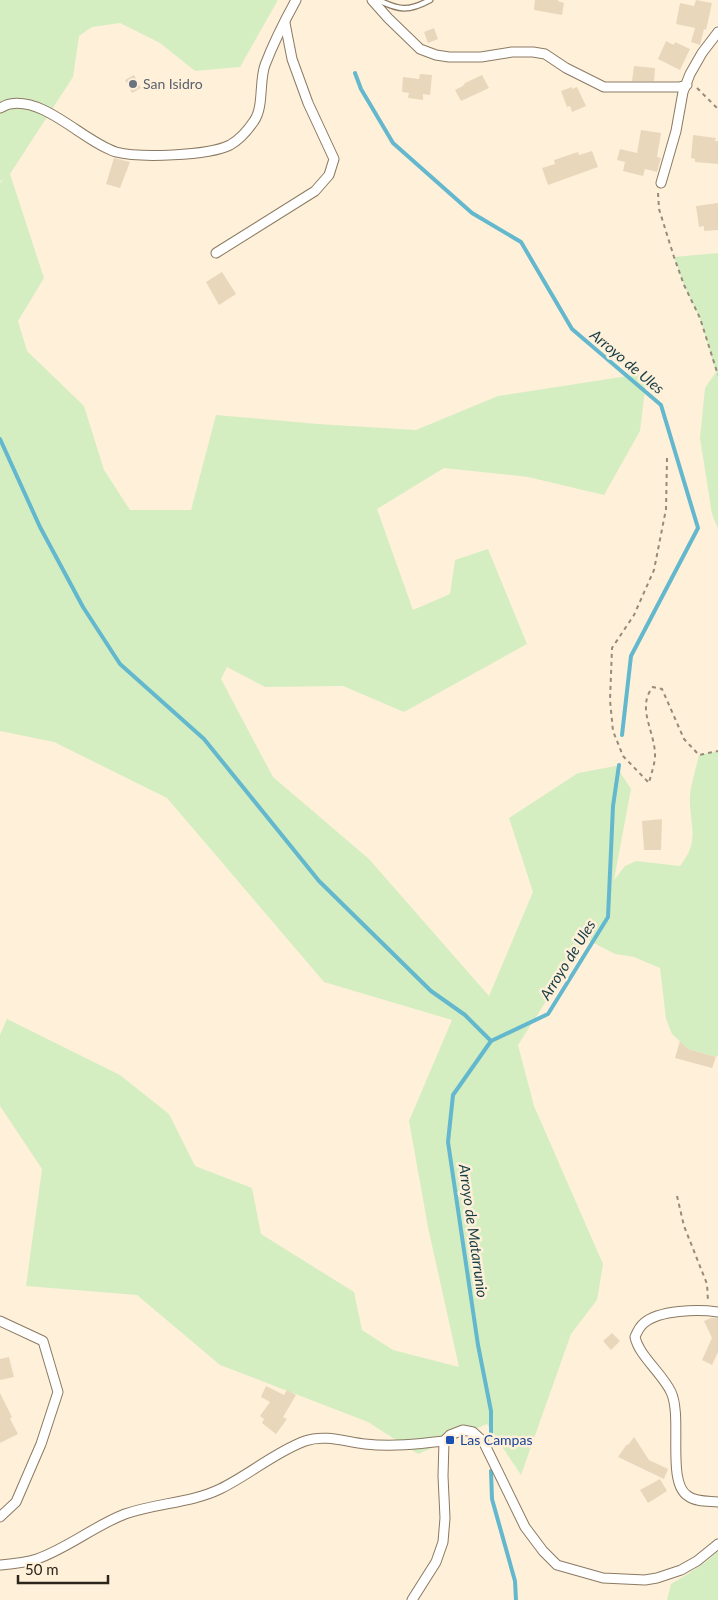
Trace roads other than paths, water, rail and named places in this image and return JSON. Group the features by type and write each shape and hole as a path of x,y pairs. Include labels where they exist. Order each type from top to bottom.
{"street":[{"path":"0,108 11,103 32,105 52,114 98,144 117,152 144,155 175,154 207,151 229,145 245,133 256,119 264,67 296,0"},
{"path":"372,0 420,50 436,55 481,57 512,52 533,52 545,54 566,68 604,87 679,87 687,85"},
{"path":"216,253 315,191 329,175 334,159 301,85 292,59 285,22"},
{"path":"661,183 676,131 683,92 690,74 702,53 718,32"},
{"path":"718,1312 667,1314 654,1317 638,1329 635,1337 640,1350 654,1366 671,1393 676,1417 677,1472 682,1490 690,1498 718,1502"},
{"path":"0,1321 43,1341 58,1392 41,1444 16,1502 0,1517"},
{"path":"0,1565 37,1559 123,1515 149,1507 201,1496 217,1490 242,1478 280,1453 307,1440 332,1438 364,1444 399,1446 444,1441 450,1435 463,1430 473,1432 483,1441 533,1540 557,1565 603,1578 644,1580 681,1570 697,1561 718,1544"},
{"path":"412,1600 436,1562 443,1542 445,1518 444,1441"}],"lane":[{"path":"378,0 396,8 409,9 430,0"}],"waterway":[{"name":"Arroyo de Ules","path":"355,73 361,89 393,143 472,213 521,242 572,329 661,405 698,528 631,656 622,735"},
{"path":"0,439 40,527 83,607 120,664 204,739 319,881 431,991 465,1015 491,1041"},
{"name":"Arroyo de Ules","path":"491,1041 548,1014 608,917 613,806 619,765"},
{"name":"Arroyo de Matarrunio","path":"491,1041 453,1095 448,1142 478,1345 491,1411 491,1436"},
{"name":"Arroyo de Matarrunio","path":"491,1471 492,1499 515,1581 516,1600"}],"place":[{"name":"San Isidro","path":"133,84"},
{"name":"Las Campas","path":"450,1440"}]}
